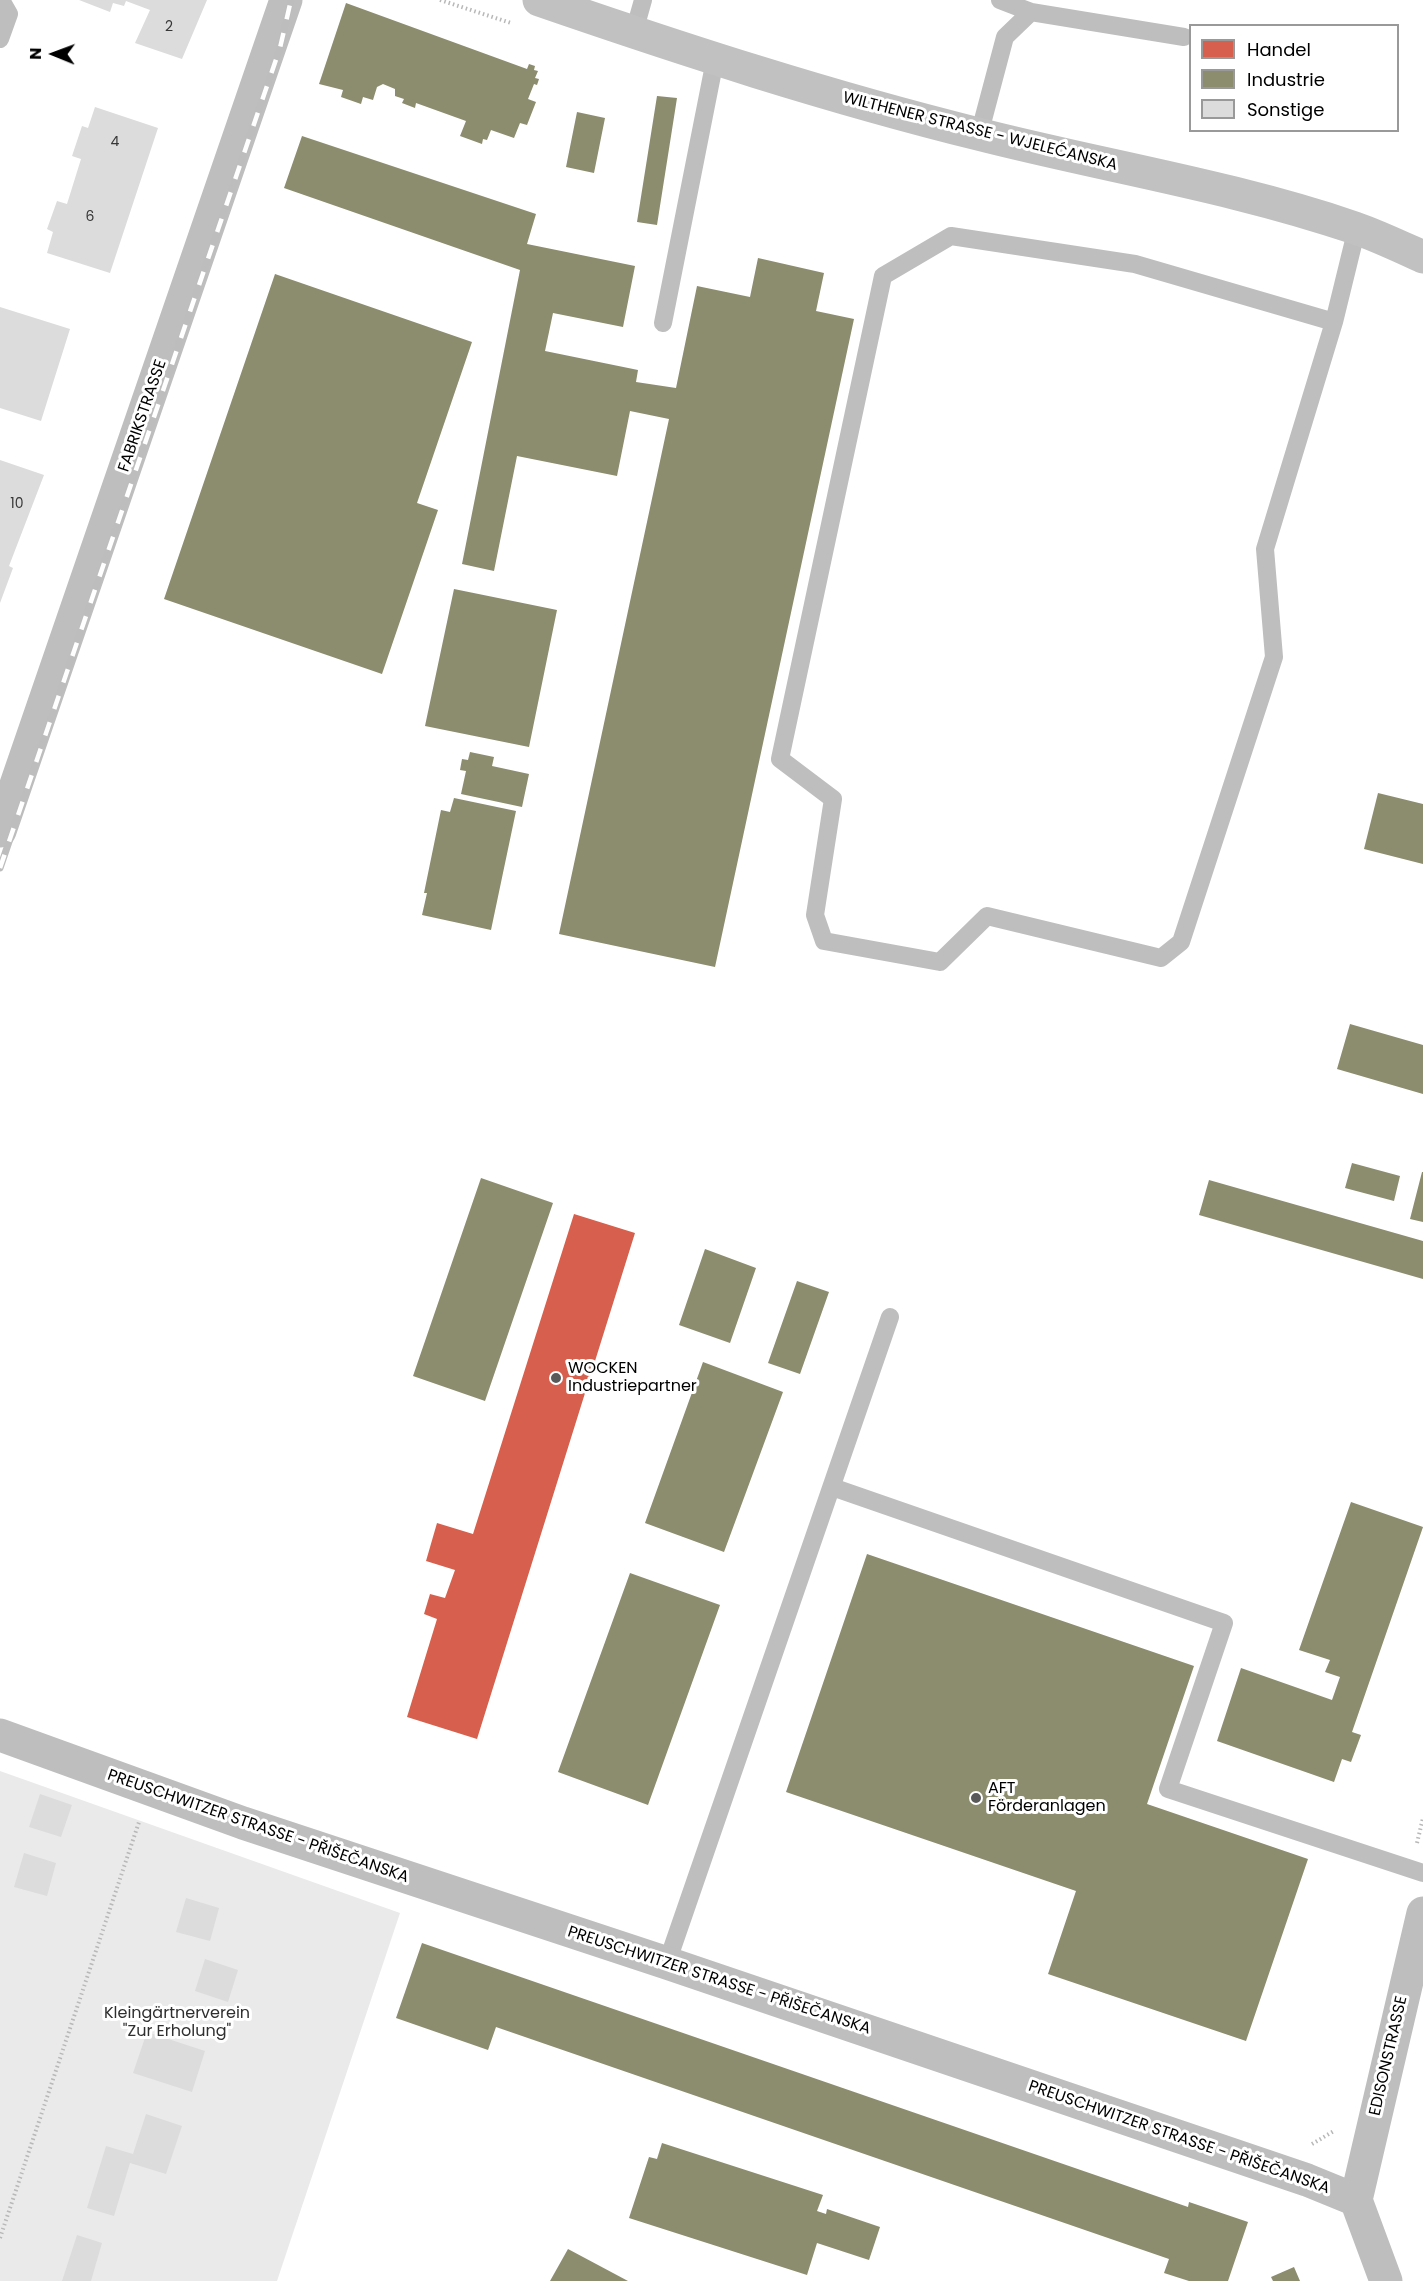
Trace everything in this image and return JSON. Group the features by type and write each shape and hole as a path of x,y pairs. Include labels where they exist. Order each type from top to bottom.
{"main road":[{"name":"WILTHENER STRASSE - WJELEĆANSKA","path":"539,0 715,60 849,101 979,135 1273,203 1357,228 1423,257"}],"street":[{"name":"FABRIKSTRASSE","path":"0,831 286,0"},
{"name":"PREUSCHWITZER STRASSE - PŘIŠEČANSKA","path":"0,1735 150,1790 1307,2180 1356,2200"},
{"name":"EDISONSTRASSE","path":"1356,2200 1417,1968 1423,1913"},
{"path":"1356,2200 1386,2281"}],"lane":[{"path":"0,39 9,14 1,0"},
{"path":"634,32 643,0"},
{"path":"1000,0 1031,12 1184,37"},
{"path":"979,135 1005,37 1031,12"},
{"path":"663,323 715,60"},
{"path":"1334,322 1136,264 951,236 883,276 780,759 833,799 815,915 824,940 940,962 987,916 1161,958 1181,942 1274,657 1265,549 1334,322 1357,228"},
{"path":"667,1963 890,1317"},
{"path":"832,1487 1224,1623 1168,1789 1423,1873"}],"path":[{"path":"0,2238 150,1790"}],"green space":[{"name":"Kleingärtnerverein \"Zur Erholung\"","path":"0,1771 400,1913 277,2281 0,2281"}],"building: Handel":[{"name":"WOCKEN Industriepartner","path":"574,1214 635,1233 477,1739 407,1717 437,1619 424,1614 430,1594 445,1598 455,1570 426,1561 437,1523 473,1534"}],"building: Industrie":[{"path":"346,3 527,69 529,64 535,66 534,70 538,71 535,78 539,79 537,85 534,84 528,99 536,102 527,125 520,123 514,138 491,130 487,140 483,139 482,144 460,136 466,121 416,103 415,108 402,103 404,99 395,96 395,89 383,84 377,87 373,100 363,97 361,104 341,97 343,90 319,84"},
{"path":"657,96 677,98 657,225 637,222"},
{"path":"577,112 605,118 594,173 566,167"},
{"path":"302,136 536,214 527,244 635,266 623,327 553,313 545,351 638,370 636,382 676,388 697,286 750,297 758,258 824,273 816,311 854,319 715,967 559,934 669,419 630,411 617,476 517,456 494,571 462,564 520,270 284,188"},
{"path":"275,274 472,342 417,503 438,510 382,674 164,599"},
{"path":"454,589 557,610 529,747 425,726"},
{"path":"470,752 494,757 492,766 529,774 522,807 461,794 466,771 460,770 462,759 468,760"},
{"path":"1378,793 1423,804 1423,864 1364,849"},
{"path":"454,798 516,811 491,930 422,915 427,893 424,893 441,810 450,812"},
{"path":"1350,1024 1423,1045 1423,1094 1337,1069"},
{"path":"1352,1163 1400,1176 1394,1201 1345,1188"},
{"path":"1423,1172 1423,1222 1410,1219"},
{"path":"481,1178 553,1203 485,1401 413,1376"},
{"path":"1209,1180 1423,1241 1423,1279 1199,1215"},
{"path":"705,1249 756,1268 730,1343 679,1325"},
{"path":"797,1281 829,1292 800,1374 768,1363"},
{"path":"703,1362 783,1392 724,1552 645,1523"},
{"path":"1351,1502 1423,1527 1352,1732 1361,1735 1351,1762 1342,1759 1334,1782 1217,1741 1241,1668 1332,1700 1340,1677 1325,1672 1330,1660 1299,1650"},
{"name":"AFT Förderanlagen","path":"867,1554 1194,1666 1147,1804 1308,1859 1246,2041 1048,1974 1076,1891 786,1792"},
{"path":"630,1573 720,1605 648,1805 558,1772"},
{"path":"422,1943 1188,2207 1189,2202 1248,2222 1228,2281 1189,2281 1164,2273 1169,2259 496,2027 488,2050 396,2018"},
{"path":"662,2143 823,2195 817,2211 826,2214 827,2209 880,2227 869,2260 817,2243 807,2275 629,2218 649,2157 657,2159"},
{"path":"568,2249 628,2281 550,2281"},
{"path":"1294,2267 1300,2281 1273,2281 1271,2277"}],"building: Sonstige":[{"path":"79,0 207,0 182,59 135,43 150,10 126,1 124,6 113,3 110,12"},
{"path":"95,107 158,128 110,273 47,253 53,232 47,229 57,201 67,204 81,159 72,156 82,126 88,128"},
{"path":"0,307 70,329 41,421 0,408"},
{"path":"0,460 44,475 9,566 13,568 0,603"},
{"path":"40,1794 72,1805 61,1837 29,1827"},
{"path":"24,1853 56,1863 47,1896 14,1887"},
{"path":"186,1898 219,1908 210,1941 176,1932"},
{"path":"205,1959 238,1970 228,2002 195,1991"},
{"path":"147,2032 205,2051 192,2092 133,2073"},
{"path":"146,2114 182,2126 166,2174 130,2163 114,2216 87,2208 106,2146 133,2154"},
{"path":"77,2235 102,2243 91,2281 62,2281"}],"railway":[{"path":"0,868 280,48 291,0"}],"place":[{"name":"WOCKEN Industriepartner","path":"556,1378"},
{"name":"AFT Förderanlagen","path":"976,1798"}]}
